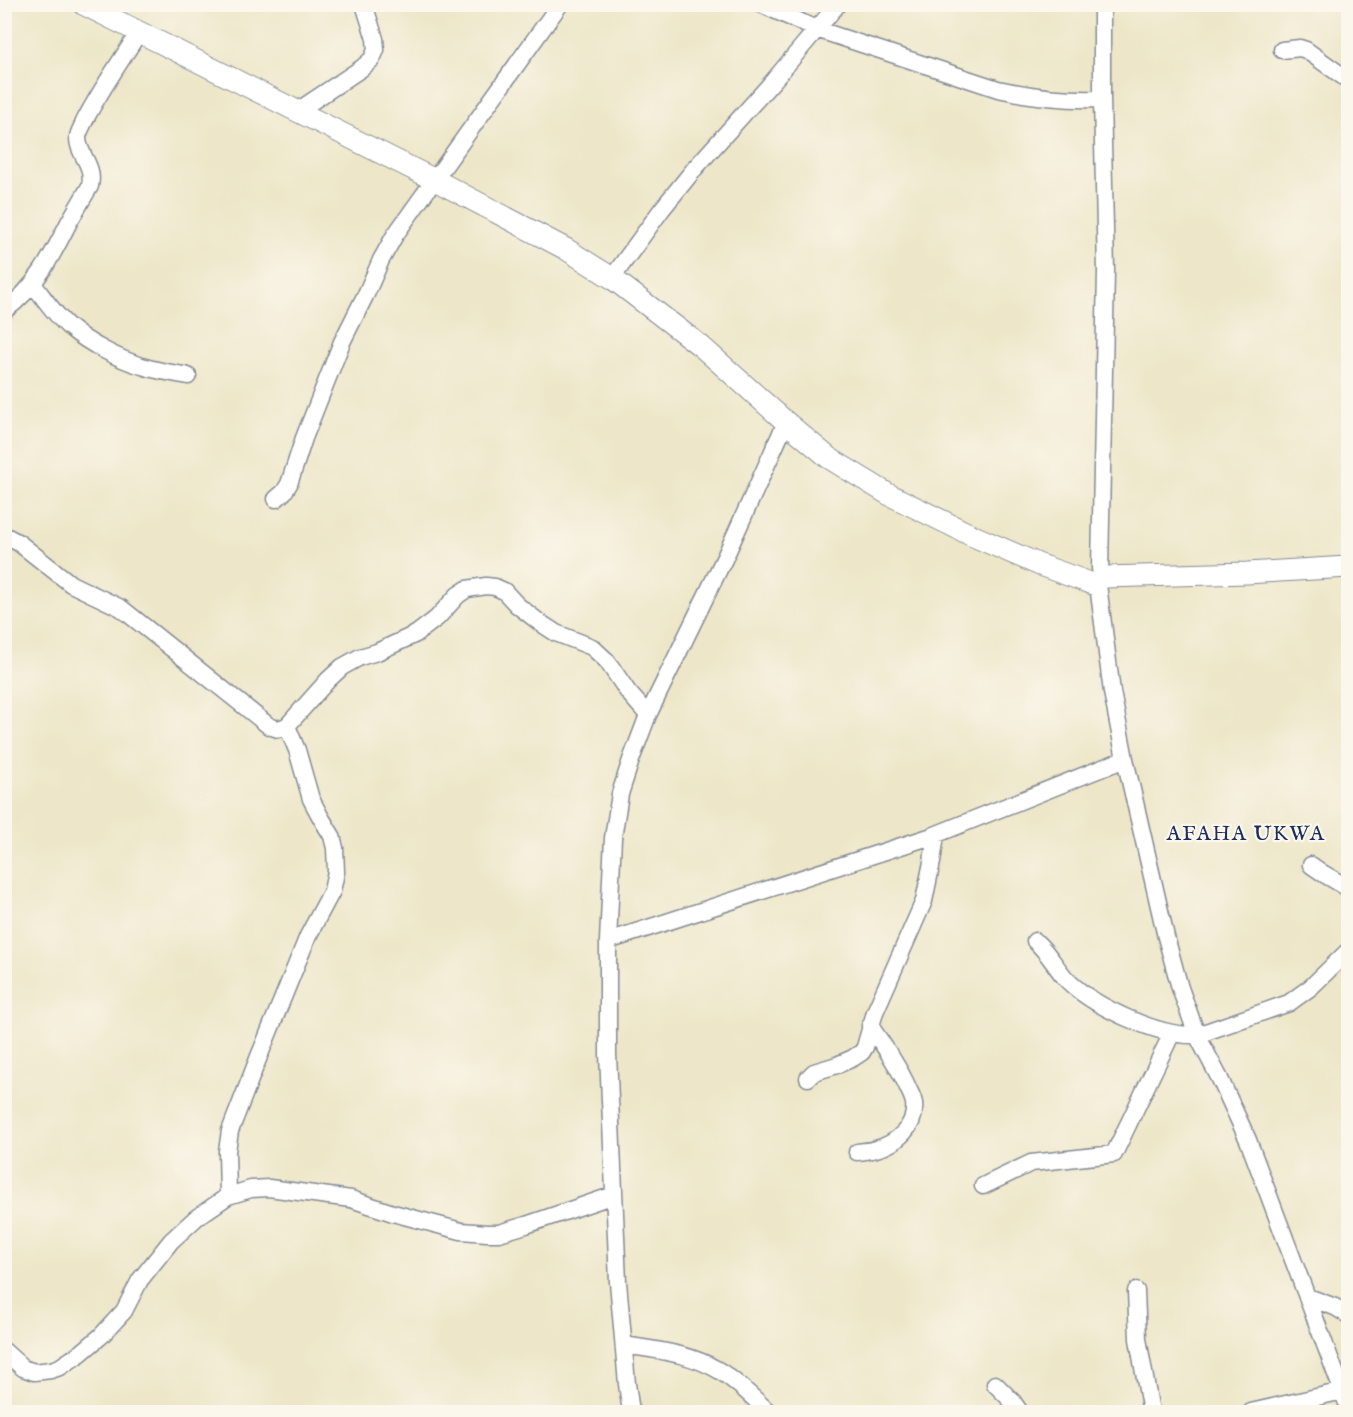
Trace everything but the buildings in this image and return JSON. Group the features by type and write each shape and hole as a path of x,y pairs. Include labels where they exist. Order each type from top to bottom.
{"street":[{"path":"83,4 435,180 566,249 612,278 702,347 829,458 888,494 971,535 1040,565 1098,577 1348,567"},
{"path":"296,112 372,59 376,50 375,39 364,4"},
{"path":"276,499 289,484 304,438 342,342 381,260 405,220 560,4"},
{"path":"761,4 816,30 998,89 1029,96 1059,99 1102,99"},
{"path":"612,278 696,167 838,4"},
{"path":"1102,4 1106,271 1098,577 1111,680 1125,759 1166,938 1180,988 1197,1035 1220,1078 1248,1140 1346,1398 1251,1413"},
{"path":"4,311 33,284 51,258 90,186 92,178 80,147 78,139 80,132 93,104 139,32"},
{"path":"1282,50 1300,48 1306,50 1348,80"},
{"path":"33,284 68,326 90,342 141,366 188,376"},
{"path":"631,1413 618,1282 608,1054 608,941 613,838 620,794 648,715 726,555 786,422"},
{"path":"4,535 19,543 71,584 121,608 269,726 278,729 287,726 342,667 360,657 377,652 416,634 436,618 458,595 467,589 486,586 504,591 524,611 556,633 591,647 607,661 628,692 648,715"},
{"path":"228,1196 227,1151 230,1131 308,936 332,891 336,872 332,836 311,799 297,750 287,726"},
{"path":"608,941 936,835 1125,759"},
{"path":"807,1078 814,1072 858,1056 865,1047 870,1026 924,901 936,835"},
{"path":"1311,865 1348,888"},
{"path":"1035,941 1045,949 1069,982 1084,993 1131,1019 1172,1033 1186,1035 1197,1035 1289,1003 1311,987 1348,951"},
{"path":"857,1152 876,1149 897,1138 909,1126 914,1109 914,1101 905,1081 870,1026"},
{"path":"983,1186 1031,1163 1114,1154 1172,1033"},
{"path":"4,1352 23,1368 34,1372 51,1370 81,1353 101,1336 124,1311 140,1280 171,1241 196,1218 228,1196 251,1189 269,1188 351,1199 460,1231 487,1233 499,1233 526,1225 615,1195"},
{"path":"1136,1291 1138,1339 1151,1413"},
{"path":"1308,1297 1335,1306 1348,1315"},
{"path":"624,1345 670,1352 718,1370 739,1385 769,1413"},
{"path":"995,1384 1013,1402 1020,1413"}],"district":[{"name":"AFAHA UKWA","path":"1246,834"}]}
